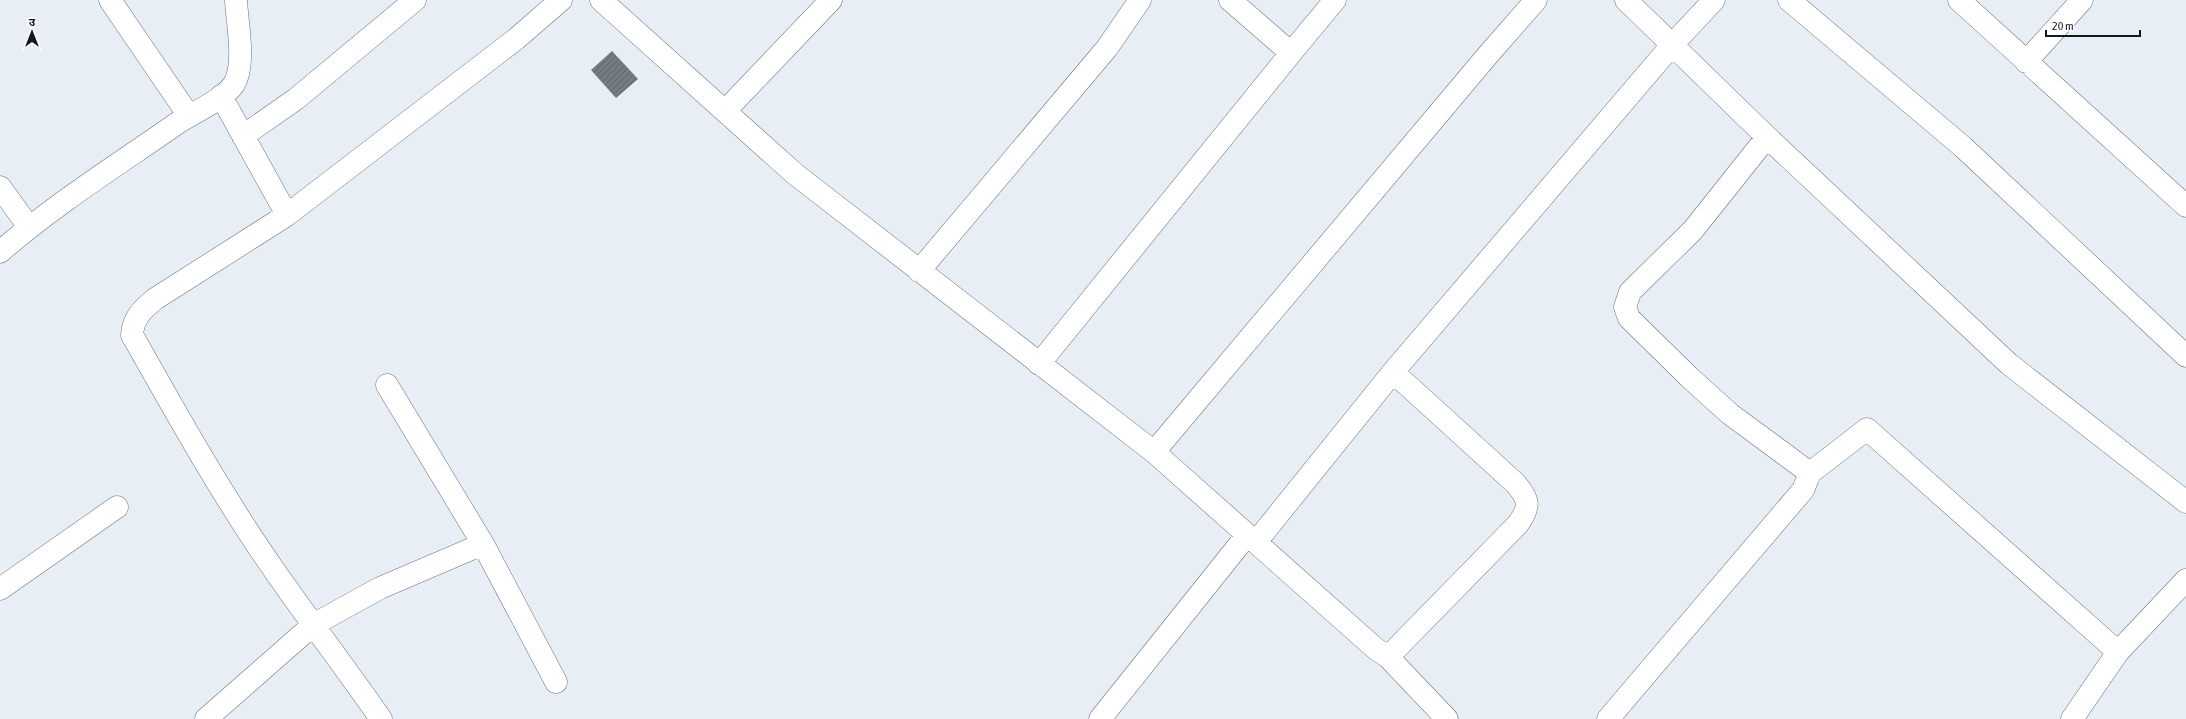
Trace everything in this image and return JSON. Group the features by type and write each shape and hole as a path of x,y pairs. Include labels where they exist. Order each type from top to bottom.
{"street":[{"path":"110,0 189,116"},
{"path":"0,252 29,227 189,116 221,96 233,84 240,61 236,0"},
{"path":"243,136 296,99 415,0"},
{"path":"381,719 334,651 313,625 230,503 132,335 133,324 140,312 154,299 287,216 516,39 561,0"},
{"path":"601,0 795,174 1154,452 1388,657 1447,719"},
{"path":"725,111 831,0"},
{"path":"919,271 1107,48 1140,0"},
{"path":"1230,0 1291,52"},
{"path":"1039,364 1291,52 1335,0"},
{"path":"1154,452 1536,0"},
{"path":"1626,0 1768,137 2009,364 2186,502"},
{"path":"1100,719 1251,538 1672,45 1714,0"},
{"path":"1789,0 1963,147 2186,356"},
{"path":"1959,0 2186,206"},
{"path":"2026,62 2082,0"},
{"path":"221,96 287,216"},
{"path":"1768,137 1693,230 1630,292 1625,306 1629,318 1689,377 1730,414 1810,473"},
{"path":"0,187 29,227"},
{"path":"1388,657 1518,524 1526,513 1528,507 1527,501 1515,483 1393,372"},
{"path":"387,385 482,544 556,682"},
{"path":"1608,719 1803,490 1810,473 1867,429 2118,652"},
{"path":"0,589 117,508"},
{"path":"206,719 313,625 380,588 482,544"},
{"path":"2072,719 2118,652 2183,588"}],"building":[{"path":"612,51 638,79 616,98 591,70"}]}
